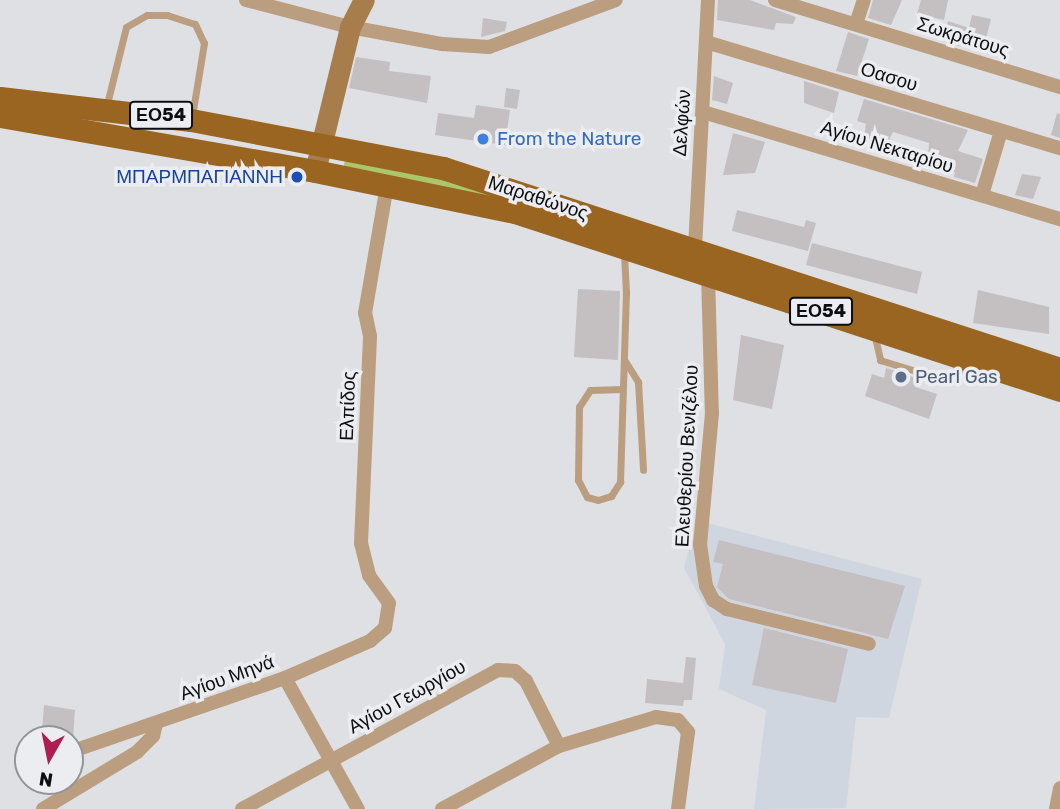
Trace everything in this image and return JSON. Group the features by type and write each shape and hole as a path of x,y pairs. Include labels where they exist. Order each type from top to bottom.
{"main road":[{"name":"Μαραθώνος","path":"0,98 191,120 322,153 387,185 515,212 623,245 1060,390"},
{"name":"Μαραθώνος","path":"0,116 91,132 322,153 443,168 1060,369"}],"street":[{"path":"246,0 350,27 489,47 616,0"},
{"path":"322,153 350,27 364,0"},
{"name":"Δελφών","path":"695,248 708,0"},
{"name":"Σωκράτους","path":"775,0 1060,87"},
{"path":"856,24 864,0"},
{"name":"Οασου","path":"706,41 1060,148"},
{"name":"Αγίου Νεκταρίου","path":"703,112 1060,219"},
{"path":"982,195 1001,131"},
{"name":"Ελπίδος","path":"387,185 365,313 370,336 361,543 364,563 389,603 388,623"},
{"name":"Ελευθερίου Βενιζέλου","path":"708,274 712,413 700,544 706,586 723,608 869,644"},
{"name":"Αγίου Μηνά","path":"84,747 285,678 370,641 388,623"},
{"name":"Αγίου Γεωργίου","path":"242,809 502,669 515,671 526,681 559,746"},
{"path":"285,678 358,809"},
{"path":"442,809 559,746 646,718 678,720 688,736 678,809"},
{"path":"43,809 137,752 152,736 156,724"},
{"path":"1056,809 1060,788"}],"lane":[{"path":"106,109 126,27 147,15 167,15 195,24 204,43 191,120"},
{"path":"622,389 590,390 579,407 578,480 587,497 598,500 611,496 620,482 624,361 623,245"},
{"path":"624,361 638,382 643,470"}],"shaded area":[{"path":"696,520 922,579 889,718 856,717 846,808 754,809 766,710 719,689 725,644 684,568"}],"green space":[{"path":"345,158 391,164 547,209 344,166"}],"building":[{"path":"718,0 750,0 796,17 793,24 776,23 774,30 717,20"},
{"path":"873,0 902,0 891,25 868,18"},
{"path":"921,0 948,0 944,20 917,14"},
{"path":"972,15 991,19 983,50 961,41 959,46 942,41 948,21 969,28"},
{"path":"483,18 507,22 505,31 481,37"},
{"path":"848,32 869,39 857,76 836,71"},
{"path":"356,57 390,62 389,71 431,76 427,103 349,88"},
{"path":"714,76 733,83 727,104 712,100"},
{"path":"804,81 839,92 834,113 804,103"},
{"path":"506,88 520,90 517,109 504,107"},
{"path":"864,99 968,130 958,151 983,159 975,183 954,177 955,172 927,169 929,143 893,132 885,148 863,143 866,124 857,121"},
{"path":"476,105 510,110 505,145 435,135 438,113 474,118"},
{"path":"1057,113 1060,114 1060,138 1051,135"},
{"path":"733,133 765,142 755,173 723,175"},
{"path":"1022,174 1041,177 1033,199 1015,195"},
{"path":"737,210 804,227 806,220 816,223 808,251 732,231"},
{"path":"812,243 922,272 917,294 806,265"},
{"path":"578,289 620,291 618,360 574,357"},
{"path":"978,290 1049,307 1049,334 973,323"},
{"path":"741,335 784,345 772,409 733,400"},
{"path":"886,368 917,378 915,387 937,394 929,419 865,396 872,374 884,378"},
{"path":"719,540 905,586 888,639 729,599 717,587 723,564 713,562"},
{"path":"764,628 848,649 836,703 752,685"},
{"path":"686,657 696,658 692,700 684,700 683,706 645,703 647,679 683,683"},
{"path":"44,705 75,710 74,725 42,725"}],"place":[{"name":"From the Nature","path":"483,139"},
{"name":"ΜΠΑΡΜΠΑΓΙΑΝΝΗ","path":"297,177"},
{"name":"Pearl Gas","path":"901,377"}]}
